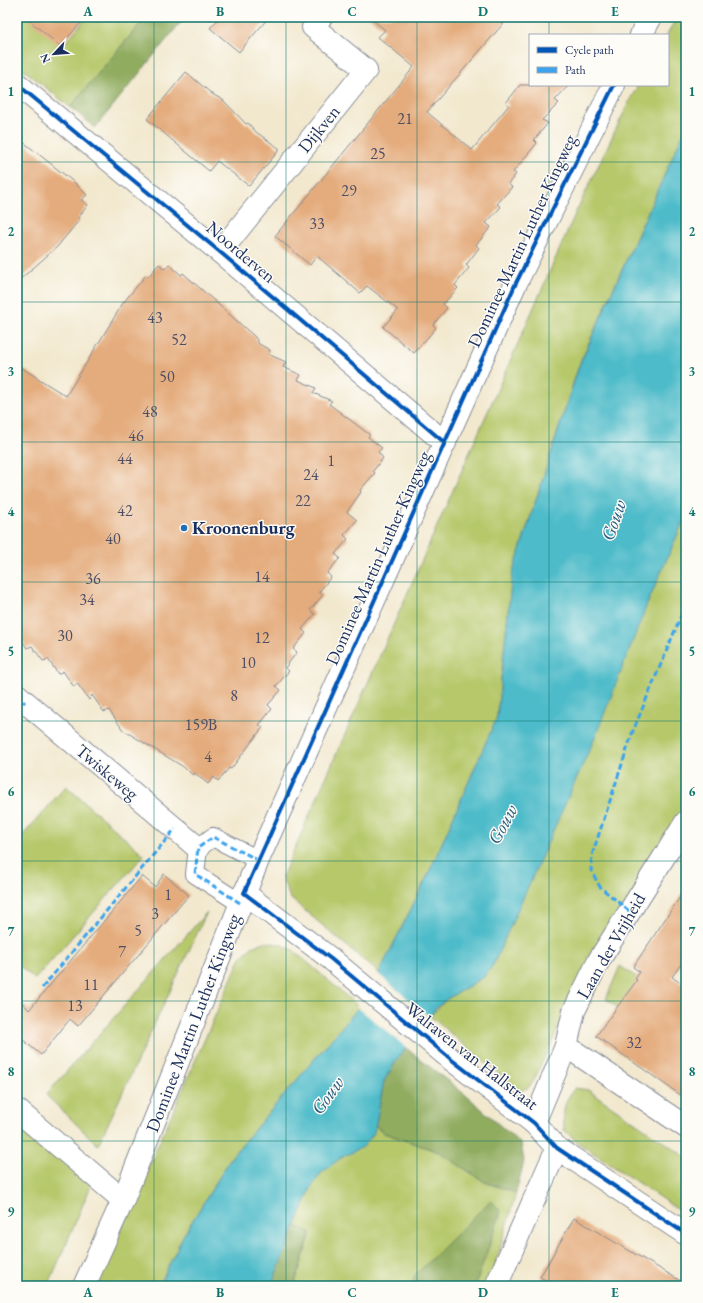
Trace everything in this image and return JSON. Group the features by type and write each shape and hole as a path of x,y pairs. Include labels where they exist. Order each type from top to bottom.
{"street":[{"name":"Dijkven","path":"220,252 366,70 312,27 321,17"},
{"path":"642,34 651,17"},
{"name":"Noorderven","path":"17,84 220,252 445,443"},
{"name":"Dominee Martin Luther Kingweg","path":"84,1286 123,1200 258,860 515,285 614,86"},
{"name":"Twiskeweg","path":"17,695 198,848"},
{"name":"Laan der Vrijheid","path":"534,1123 566,1046 574,1011 599,960 686,822"},
{"path":"242,898 195,874 198,848 213,837 258,860"},
{"name":"Walraven van Hallstraat","path":"242,898 331,959 452,1060 534,1123 557,1148 686,1234"},
{"path":"566,1046 686,1127"},
{"path":"17,1110 123,1200"},
{"path":"496,1286 557,1148"}],"green space":[{"path":"17,17 37,17 67,41 87,17 146,17 70,107 17,64"},
{"path":"146,17 185,17 95,128 70,107"},
{"path":"677,17 686,17 686,127 579,365 512,575 497,717 428,875 379,973 290,898 282,877 576,212 631,98 637,86 669,86 669,34 668,34"},
{"path":"686,515 686,813 578,987 533,1082 528,1088 519,1091 430,1016 447,999 484,977"},
{"path":"66,786 144,855 35,979 17,964 17,842"},
{"path":"207,912 98,1145 46,1095"},
{"path":"264,942 280,944 293,950 359,1007 233,1155 183,1236 159,1286 96,1286 241,957 252,947"},
{"path":"620,966 686,1011 686,1056 606,999"},
{"path":"406,1048 467,1096 521,1144 524,1161 516,1193 485,1182 439,1152 384,1133 375,1125 384,1081"},
{"path":"575,1088 588,1090 686,1157 686,1215 580,1144 564,1130 566,1102"},
{"path":"375,1125 384,1133 439,1152 485,1182 516,1193 494,1270 486,1286 294,1286 311,1233 295,1226 310,1191 321,1173 328,1166 367,1142"},
{"path":"26,1129 93,1181 48,1286 17,1286 17,1138"},
{"path":"491,1200 501,1212 475,1286 414,1286 414,1276"},
{"path":"295,1226 311,1232 294,1286 271,1286"}],"water":[{"name":"Gouw","path":"686,127 686,515 648,602 596,735 493,965 484,977 447,999 436,1008 394,1064 384,1081 374,1133 363,1147 342,1157 321,1173 311,1188 271,1286 159,1286 183,1236 233,1155 359,1007 377,982 379,973 428,875 497,717 512,575 579,366"}],"pier":[{"path":"377,973 431,1018 408,1049 356,1006 375,981"}],"building":[{"path":"25,17 86,17 60,46"},
{"path":"220,17 269,17 239,52 210,28"},
{"path":"369,17 509,17 427,112 472,150 509,105 506,103 520,85 568,86 555,100 559,103 542,120 548,123 534,140 537,143 513,172 516,174 508,184 512,187 497,204 501,207 486,223 491,227 476,245 479,248 466,265 469,268 455,285 458,288 443,304 447,308 433,325 436,328 414,353 383,327 398,310 367,286 360,293 317,256 310,265 275,236 414,67 378,37 385,30"},
{"path":"186,72 212,94 223,100 246,124 248,123 256,132 280,149 249,186 217,161 209,171 147,119"},
{"path":"17,137 75,183 87,195 81,200 88,205 78,218 80,219 57,247 17,282"},
{"name":"Kroonenburg","path":"159,264 165,269 169,264 181,275 183,273 255,337 259,344 270,350 268,354 286,362 283,367 301,375 298,380 316,388 313,393 332,401 329,404 370,435 368,437 382,448 378,452 383,458 373,471 375,473 360,490 361,492 347,512 357,520 344,535 348,539 335,554 340,558 327,573 331,577 319,592 323,595 310,610 315,614 302,629 306,633 293,649 297,652 285,668 289,671 276,686 281,690 268,705 272,709 259,725 263,727 231,769 229,768 218,781 214,777 208,784 195,773 193,775 182,766 123,730 109,710 104,712 92,695 89,700 77,683 74,687 63,671 58,674 48,659 43,661 32,646 27,648 17,633 17,365 66,396 123,303 146,275 148,277"},
{"path":"164,874 189,895 78,1026 70,1019 41,1055 17,1035 17,997 29,1010 142,876 155,887"},
{"path":"686,888 686,957 672,977 686,987 686,1099 596,1036 637,980 635,979 640,972 633,967"},
{"path":"574,1218 686,1284 686,1286 556,1286 540,1277"}],"marked path":[{"path":"629,911 600,887 591,870 592,855 633,731 686,604"},
{"path":"17,710 25,701"},
{"path":"42,988 175,829"},
{"path":"240,903 195,874 198,848 213,837 258,860"}],"cycle path":[{"path":"17,84 220,252 445,443"},
{"path":"614,86 515,285 244,893 331,959 452,1060 534,1123 557,1148 686,1234"}],"place":[{"name":"Kroonenburg","path":"184,528"}]}
